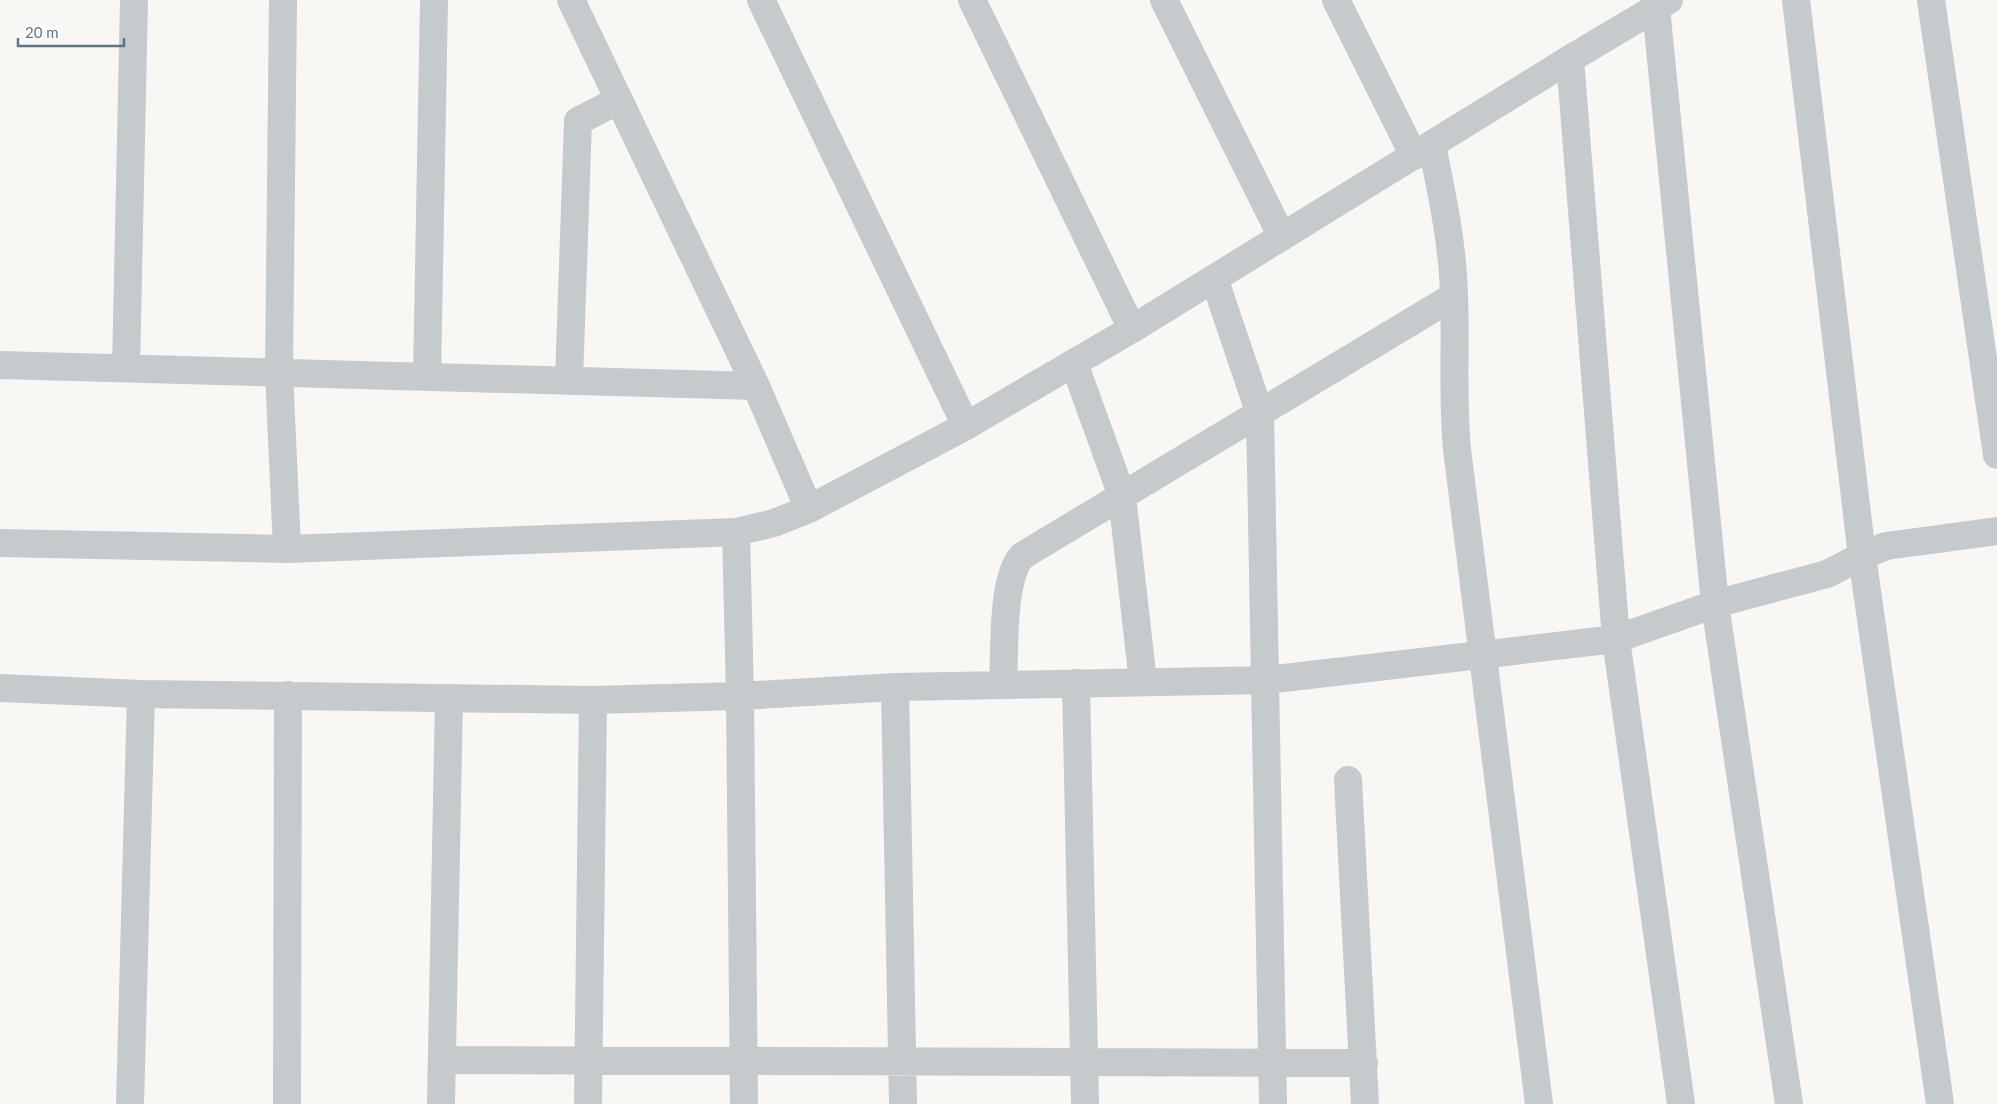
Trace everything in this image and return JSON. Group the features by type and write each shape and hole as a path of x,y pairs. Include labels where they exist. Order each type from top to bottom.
{"street":[{"path":"126,368 134,0"},
{"path":"283,0 279,372 287,549"},
{"path":"427,377 434,0"},
{"path":"571,0 756,386 810,509"},
{"path":"760,0 966,426"},
{"path":"972,0 1132,329"},
{"path":"1164,0 1282,237"},
{"path":"1336,0 1423,151 1451,242 1454,296 1453,410 1539,1104"},
{"path":"1796,0 1862,556 1940,1104"},
{"path":"1931,0 1997,455"},
{"path":"0,543 287,549 736,532 774,523 810,509 966,426 1074,363 1663,4 1715,604 1789,1104"},
{"path":"1570,59 1616,638 1680,1104"},
{"path":"569,381 578,121 619,100"},
{"path":"1214,278 1260,414 1274,1062 1273,1104"},
{"path":"1003,685 1008,591 1016,564 1022,556 1454,296"},
{"path":"1074,363 1122,496 1143,682"},
{"path":"0,365 756,386"},
{"path":"0,688 141,694 593,700 740,696 895,687 1266,680 1616,638 1715,604 1827,574 1886,546 1997,531"},
{"path":"736,532 740,696 744,1104"},
{"path":"1076,683 1085,1104"},
{"path":"895,687 903,1104"},
{"path":"130,1104 141,694"},
{"path":"287,1104 288,695"},
{"path":"441,1104 449,698"},
{"path":"588,1104 593,700"},
{"path":"1348,780 1365,1104"},
{"path":"442,1060 1364,1063"}]}
